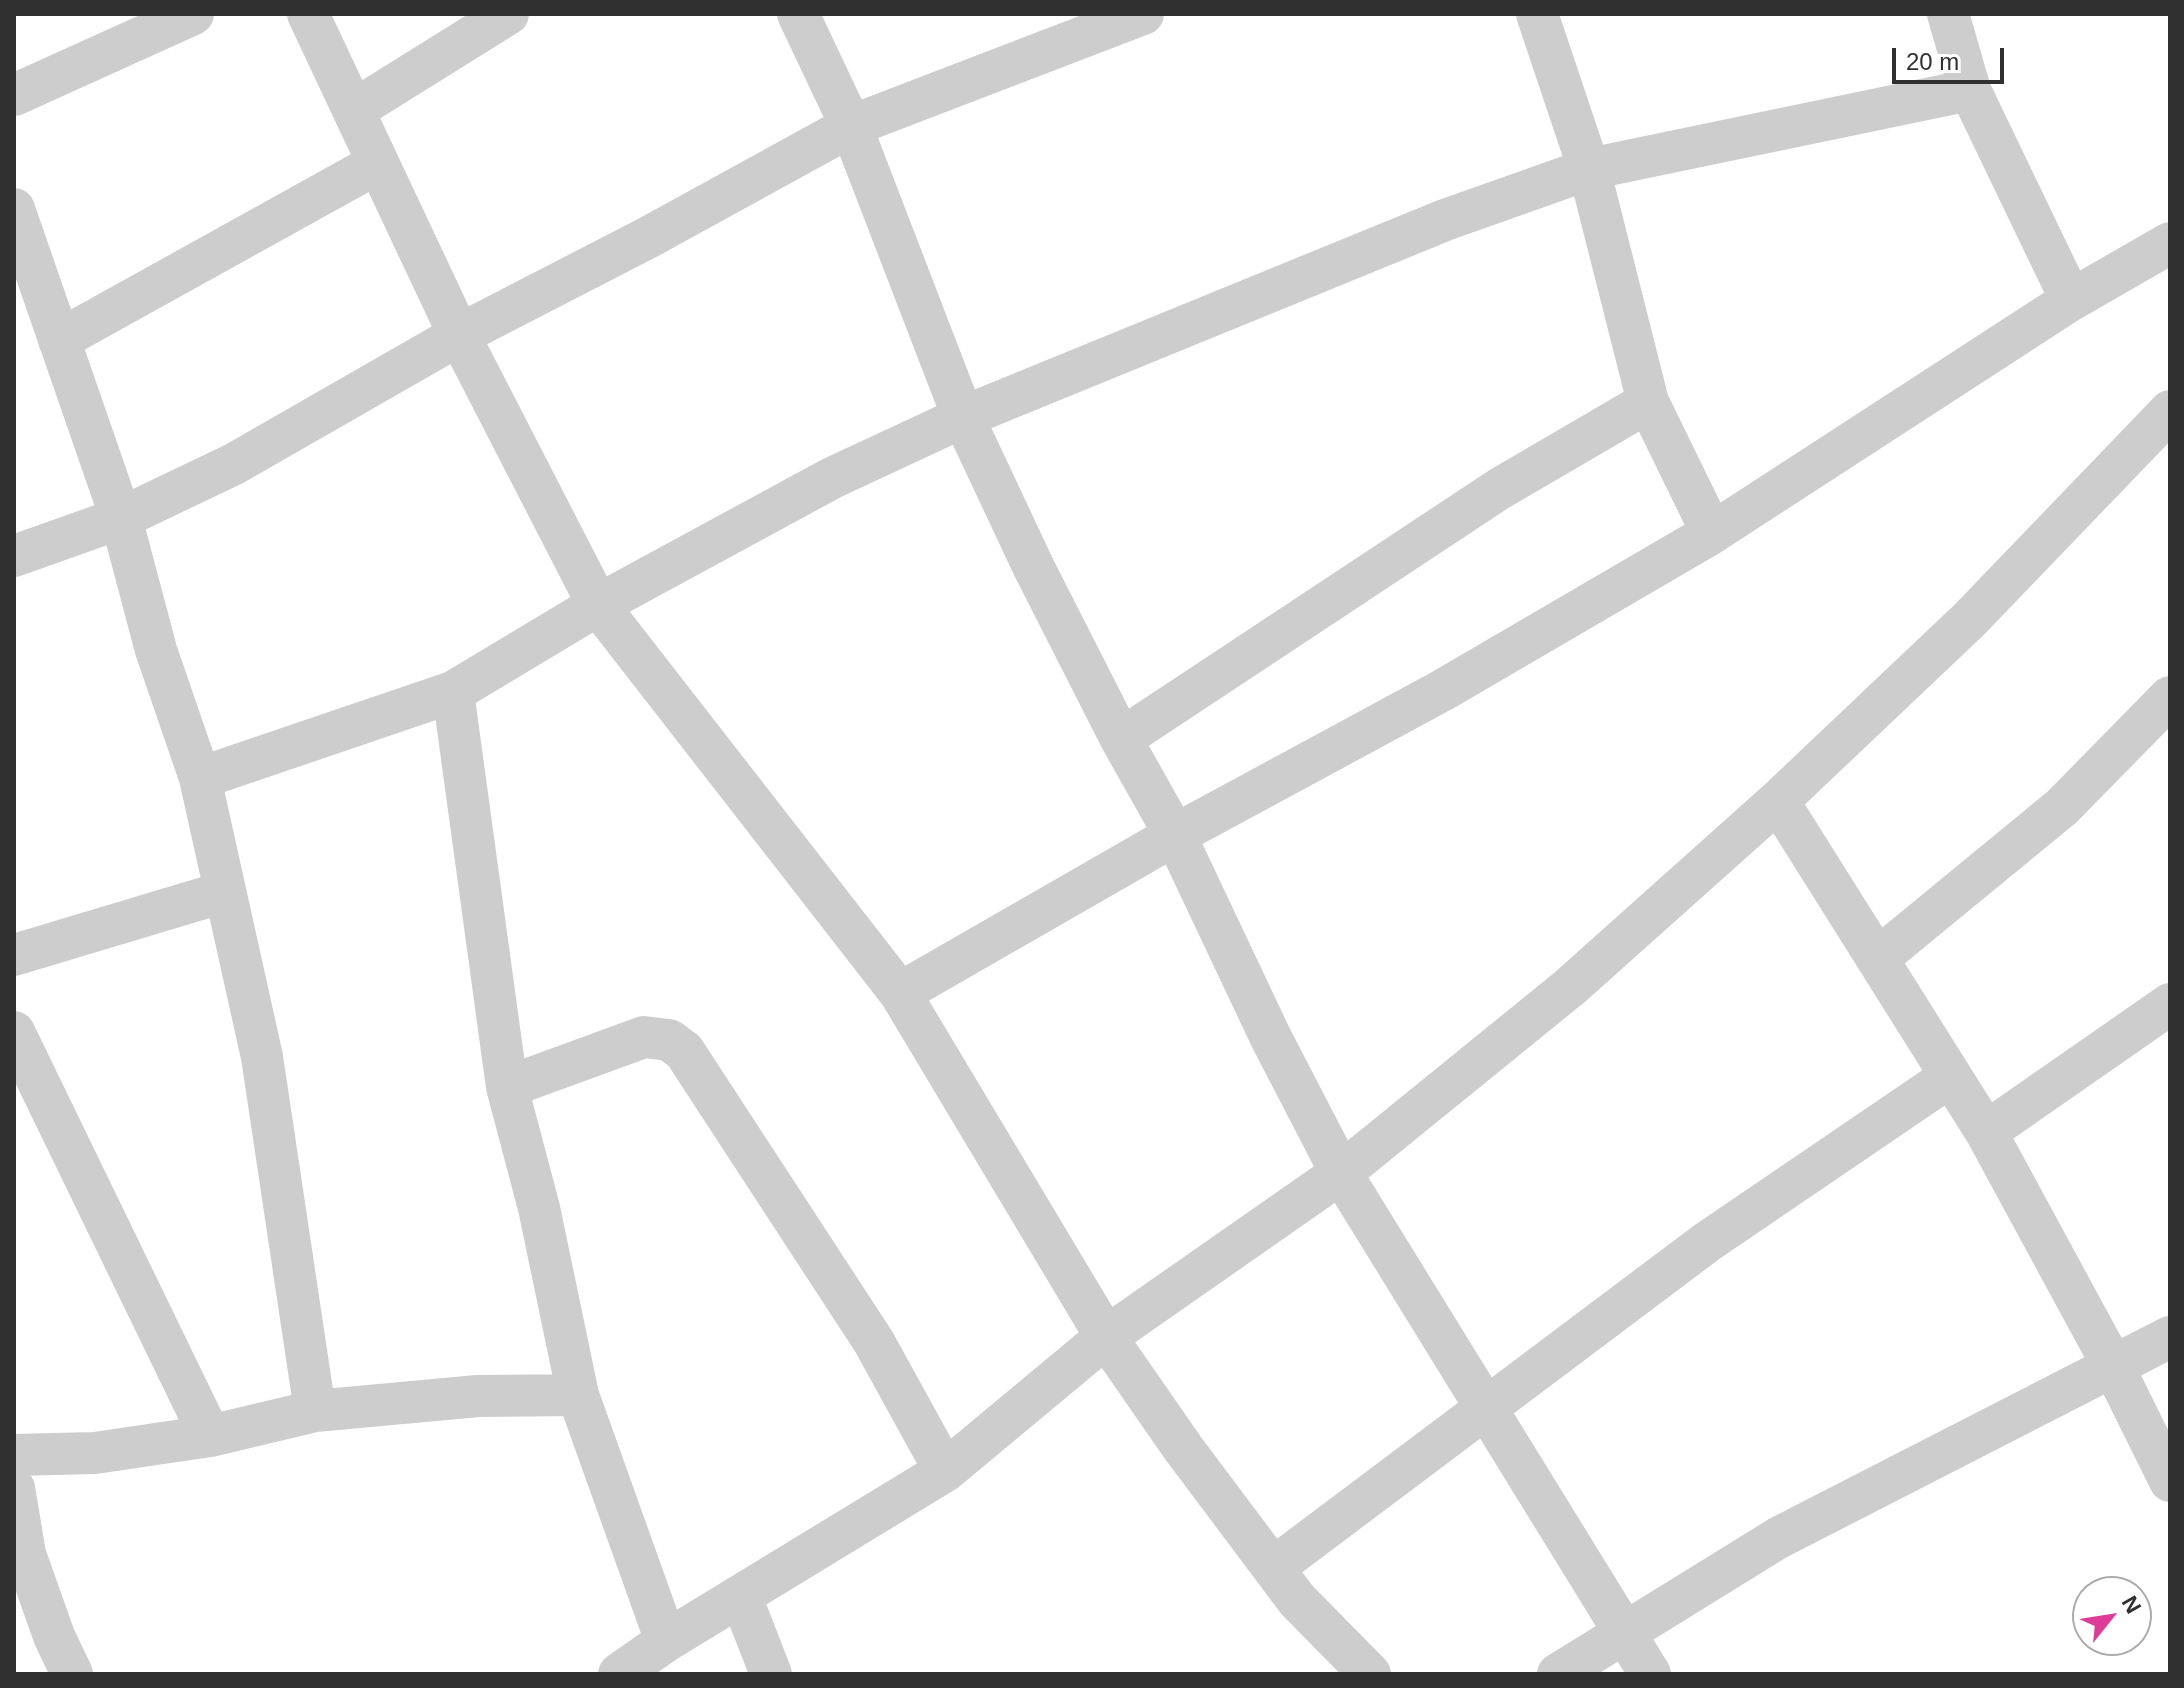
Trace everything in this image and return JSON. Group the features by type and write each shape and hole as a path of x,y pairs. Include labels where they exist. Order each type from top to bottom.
{"street":[{"path":"14,95 193,14"},
{"path":"308,14 459,335 598,605 900,993 1106,1337 1183,1448 1297,1600 1370,1674"},
{"path":"354,110 508,14"},
{"path":"798,14 851,126 963,417 1034,568 1121,739 1175,835 1271,1038 1341,1173 1650,1674"},
{"path":"14,556 121,518 234,464 459,335 649,237 851,126 1143,14"},
{"path":"1537,14 1589,169 1648,402 1712,533"},
{"path":"1948,14 1970,90 2071,300"},
{"path":"200,778 453,692 598,605 832,478 963,417 1445,220 1589,169 1970,90"},
{"path":"59,340 378,163"},
{"path":"14,209 121,518 156,650 200,778 262,1057 315,1411"},
{"path":"900,993 1175,835 1443,690 1712,533 2071,300 2170,243"},
{"path":"1121,739 1499,489 1648,402"},
{"path":"619,1674 666,1641 945,1471 1106,1337 1341,1173 1570,987 1778,801 1970,619 2170,411"},
{"path":"453,692 507,1087 539,1208 578,1395 666,1641"},
{"path":"1877,959 2062,807 2170,697"},
{"path":"1778,801 1986,1132 2113,1366 2170,1481"},
{"path":"14,955 224,892"},
{"path":"1986,1132 2170,1004"},
{"path":"14,1032 210,1436"},
{"path":"507,1087 644,1037 669,1040 684,1051 874,1342 945,1471"},
{"path":"1273,1568 1707,1242 1951,1076"},
{"path":"1558,1674 1778,1538 2170,1337"},
{"path":"14,1455 95,1453 210,1436 315,1411 478,1396 578,1395"},
{"path":"14,1488 25,1554 54,1636 72,1674"},
{"path":"741,1597 771,1674"}]}
